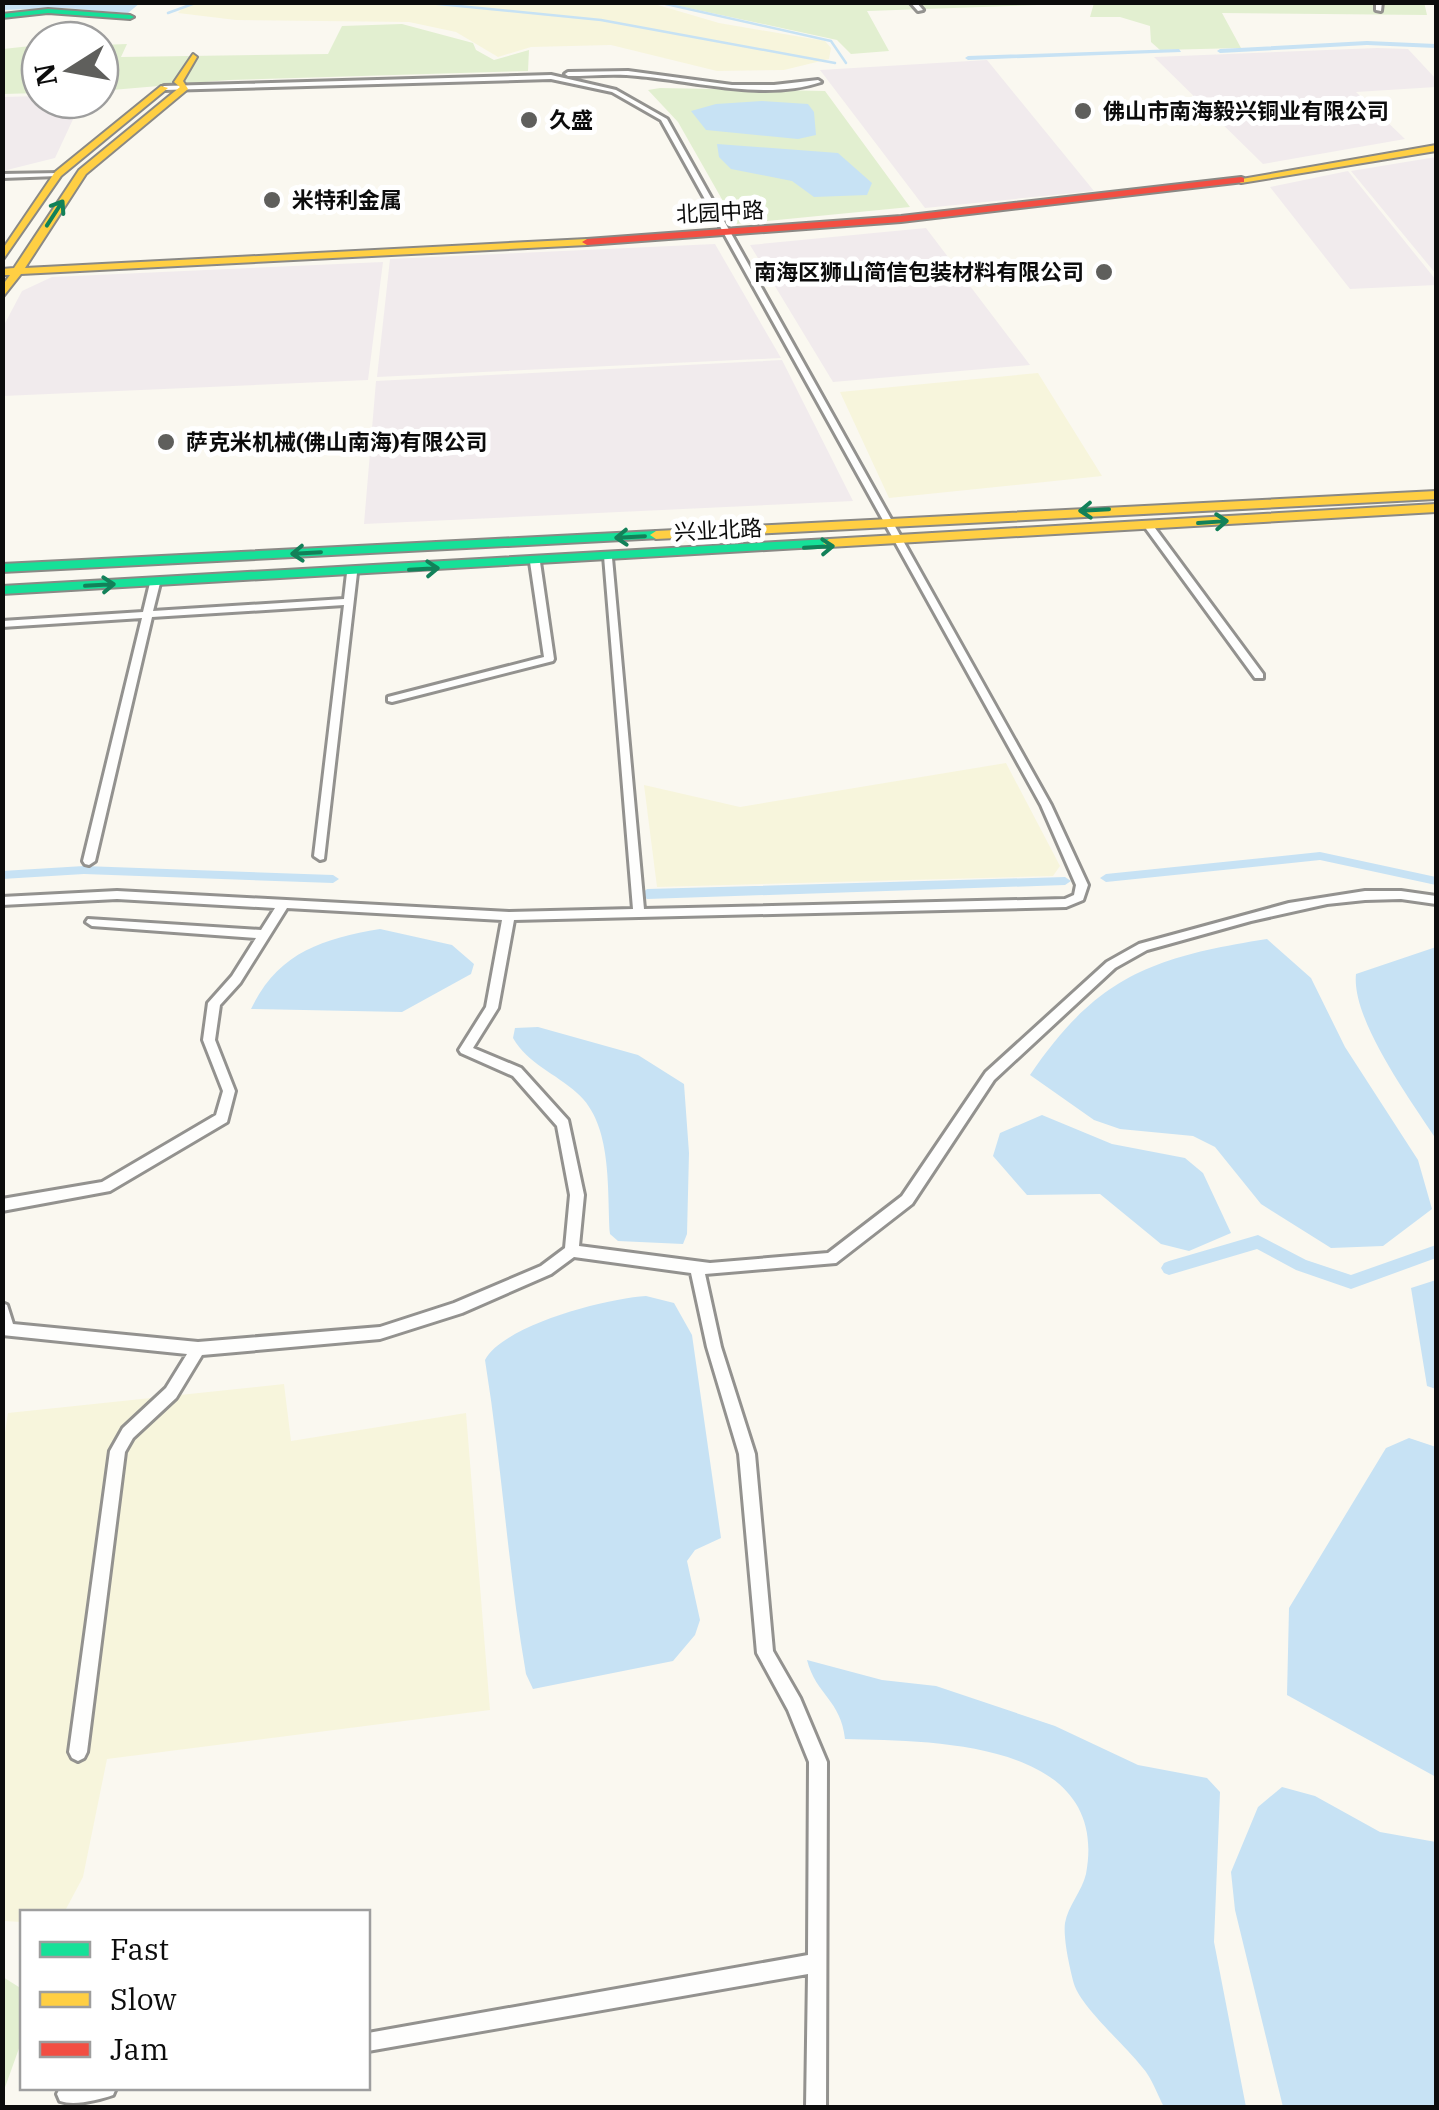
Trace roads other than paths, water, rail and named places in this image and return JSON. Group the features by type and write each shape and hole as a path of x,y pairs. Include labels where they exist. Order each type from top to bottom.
{"street":[{"path":"912,2 920,10"},
{"path":"2,16 48,11 130,17"},
{"path":"185,87 178,82 193,57"},
{"path":"2,258 58,174 164,88 648,75 668,82 772,88 818,82"},
{"path":"2,901 117,895 510,916 1066,903 1079,897 1082,886 1046,805 664,120 614,91 551,78"},
{"path":"2,295 11,270 82,172 185,87"},
{"name":"北园中路","path":"11,270 728,232 1241,183 1436,146"},
{"path":"2,176 58,174"},
{"name":"兴业北路","path":"2,568 1436,495"},
{"name":"兴业北路","path":"2,590 898,542 1436,508"},
{"path":"1149,526 1258,676"},
{"path":"607,558 639,914"},
{"path":"392,698 549,659 534,562"},
{"path":"320,856 352,573"},
{"path":"89,861 155,583"},
{"path":"2,624 348,602"},
{"path":"2,1309 5,1329 198,1349 380,1333 457,1309 546,1270 572,1251 696,1268 831,1259 907,1200 990,1076 1111,965 1142,947 1356,895 1402,892 1436,900"},
{"path":"2,1205 105,1187 222,1118 230,1091 209,1040 214,1003 241,980 261,934 284,904"},
{"path":"510,916 492,1008 465,1050 517,1072 563,1124 578,1195 572,1251"},
{"path":"92,922 261,934"},
{"path":"696,1268 746,1454 765,1653 794,1704 818,1762 816,2108"},
{"path":"78,1752 118,1451 128,1433 171,1394 198,1349"},
{"path":"370,2042 817,1963"},
{"path":"67,2094 93,2090"}],"water":[{"path":"2,3 140,3 128,13 64,8 3,10"},
{"path":"716,104 808,104 814,112 816,135 798,139 706,130 691,111"},
{"path":"717,144 838,153 872,183 867,195 814,197 792,181 731,169 719,157"},
{"path":"380,929 452,945 474,964 471,974 402,1012 251,1009 274,974 304,952 339,938"},
{"path":"1267,939 1311,978 1345,1047 1418,1160 1432,1209 1383,1246 1331,1248 1261,1204 1215,1147 1193,1136 1120,1129 1094,1120 1030,1075 1079,1015 1104,993 1131,977 1191,954"},
{"path":"1436,947 1436,1139 1373,1036 1357,992 1356,974"},
{"path":"538,1027 638,1055 684,1084 689,1153 687,1234 683,1244 618,1241 610,1234 606,1159 597,1122 577,1093 534,1062 513,1038 515,1028"},
{"path":"1042,1115 1112,1144 1185,1158 1203,1173 1231,1233 1189,1251 1161,1244 1100,1194 1027,1195 993,1156 1000,1133"},
{"path":"1436,1280 1436,1389 1427,1386 1411,1288"},
{"path":"646,1296 674,1303 692,1335 721,1538 695,1550 687,1561 700,1620 695,1635 673,1661 533,1689 526,1674 520,1635 485,1360 496,1347 534,1325 583,1308"},
{"path":"1409,1438 1436,1447 1436,1777 1287,1695 1289,1608 1386,1448"},
{"path":"807,1660 882,1680 936,1686 1055,1726 1138,1765 1207,1778 1220,1792 1214,1942 1246,2107 1164,2107 1146,2071 1078,1993 1065,1930 1086,1874 1086,1830 1071,1797 1044,1773 1008,1757 923,1742 845,1739 839,1715 816,1682"},
{"path":"1282,1787 1315,1796 1380,1832 1436,1842 1436,2107 1283,2107 1235,1910 1231,1872 1258,1807"}],"waterway":[{"path":"168,13 198,2"},
{"path":"418,2 601,20 835,63"},
{"path":"657,2 831,41 846,63"},
{"path":"1220,51 1367,43 1436,46"},
{"path":"968,58 1179,51"},
{"path":"1106,878 1320,856 1436,881"},
{"path":"2,875 84,870 333,879"},
{"path":"647,894 1065,881"},
{"path":"1169,1268 1258,1242 1301,1265 1351,1282 1436,1252"}],"place":[{"name":"佛山市南海毅兴铜业有限公司","path":"1083,111"},
{"name":"久盛","path":"529,120"},
{"name":"米特利金属","path":"272,200"},
{"name":"南海区狮山简信包装材料有限公司","path":"1104,272"},
{"name":"萨克米机械(佛山南海)有限公司","path":"166,442"}]}
